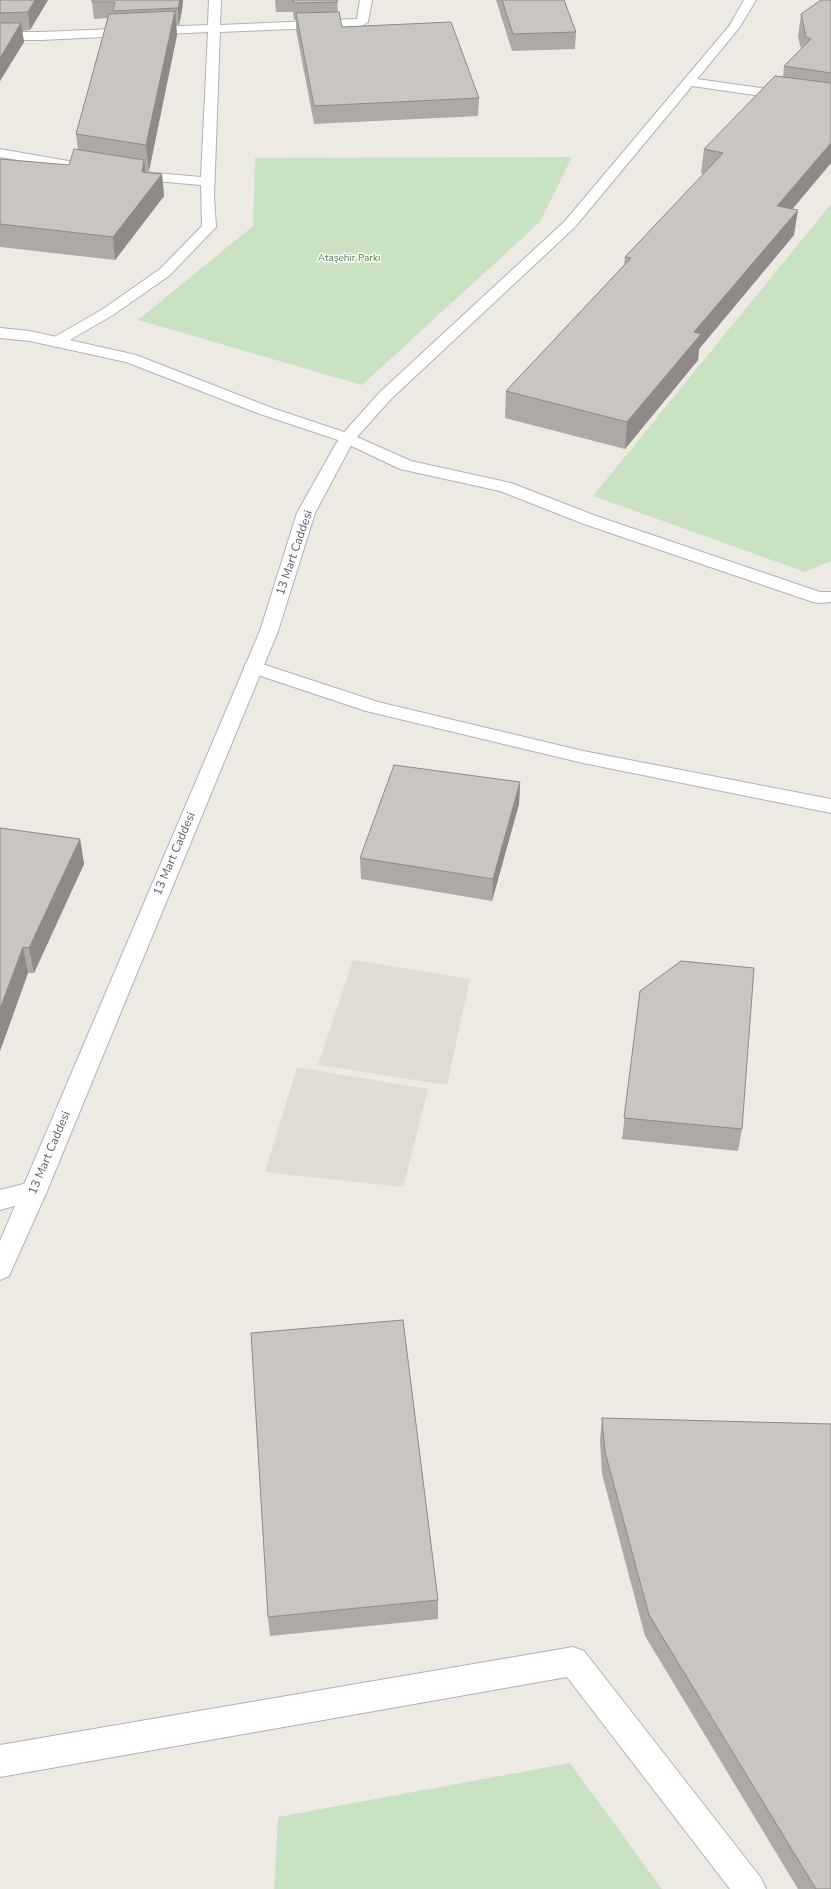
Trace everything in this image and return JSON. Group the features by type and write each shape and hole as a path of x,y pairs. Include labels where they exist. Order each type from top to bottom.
{"street":[{"path":"56,342 108,312 165,272 209,227 208,182 215,0"},
{"path":"0,36 214,29 362,22 366,0"},
{"name":"13 Mart Caddesi","path":"0,1269 35,1191 269,631 306,513 347,438 385,396 570,224 735,26 750,0"},
{"path":"689,82 831,102"},
{"path":"0,153 102,170"},
{"path":"117,173 208,182"},
{"path":"0,333 30,336 131,358 266,411 347,438 406,464 505,487 590,520 819,598 831,597"},
{"path":"253,668 373,708 584,757 831,806"},
{"path":"0,1200 35,1191"},
{"path":"0,1761 573,1661 750,1889"}],"shaded area":[{"path":"353,960 470,979 447,1085 318,1065"},
{"path":"297,1067 428,1089 403,1187 265,1172"}],"green space":[{"name":"Ataşehir Parkı","path":"572,157 540,222 362,385 138,320 253,226 255,158"},
{"path":"831,204 831,561 805,572 593,496"},
{"path":"570,1763 662,1889 274,1889 278,1817"}],"building":[{"path":"0,0 35,0 28,12 0,13"},
{"path":"92,0 180,0 178,8 113,11 115,2 92,2"},
{"path":"293,0 337,0 338,2 294,3"},
{"path":"502,0 564,0 576,32 513,34"},
{"path":"821,0 831,0 831,73 784,66 811,39 806,37 801,14"},
{"path":"175,11 146,145 76,134 109,14"},
{"path":"339,12 342,27 451,22 479,98 314,106 296,13"},
{"path":"0,23 21,23 0,58"},
{"path":"775,76 831,83 831,143 777,206 798,210 694,332 701,334 627,422 506,391 631,258 625,257 723,153 704,149"},
{"path":"74,149 144,160 142,172 162,174 113,237 0,224 0,159 69,165"},
{"path":"394,765 520,782 493,879 360,858"},
{"path":"0,828 80,839 29,948 23,947 0,1009"},
{"path":"681,961 754,968 742,1129 624,1118 640,991"},
{"path":"403,1320 438,1600 268,1617 251,1333"},
{"path":"602,1418 831,1424 831,1889 816,1889 649,1615 605,1452"}]}
